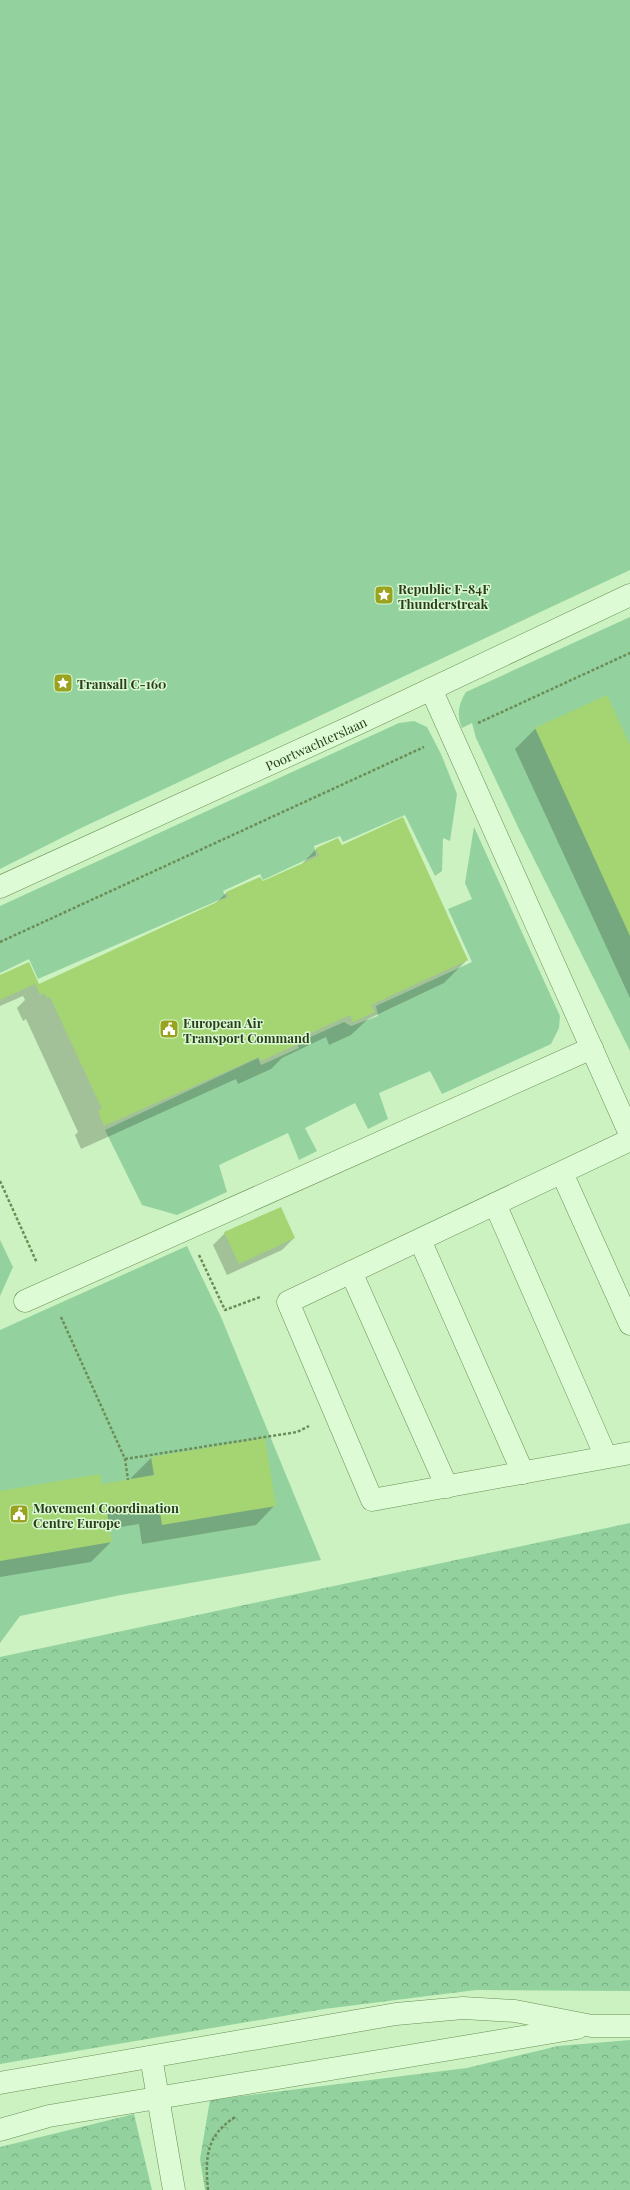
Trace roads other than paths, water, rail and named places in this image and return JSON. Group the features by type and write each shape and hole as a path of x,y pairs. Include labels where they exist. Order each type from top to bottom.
{"lane":[{"name":"Poortwachterslaan","path":"0,887 431,689 630,595"},
{"path":"431,689 630,1134"},
{"path":"25,1301 592,1048"},
{"path":"630,1140 288,1302 372,1500 630,1453"},
{"path":"562,1173 630,1324"},
{"path":"495,1204 606,1457"},
{"path":"420,1240 523,1473"},
{"path":"351,1272 447,1486"},
{"path":"0,2083 396,2014 463,2008 515,2011 592,2026"},
{"path":"0,2130 49,2116 592,2026 630,2026"},
{"path":"151,2057 174,2190"}],"place":[{"name":"Republic F-84F Thunderstreak","path":"384,595"},
{"name":"Transall C-160","path":"63,683"},
{"name":"European Air Transport Command","path":"169,1029"},
{"name":"Movement Coordination Centre Europe","path":"19,1514"}]}
